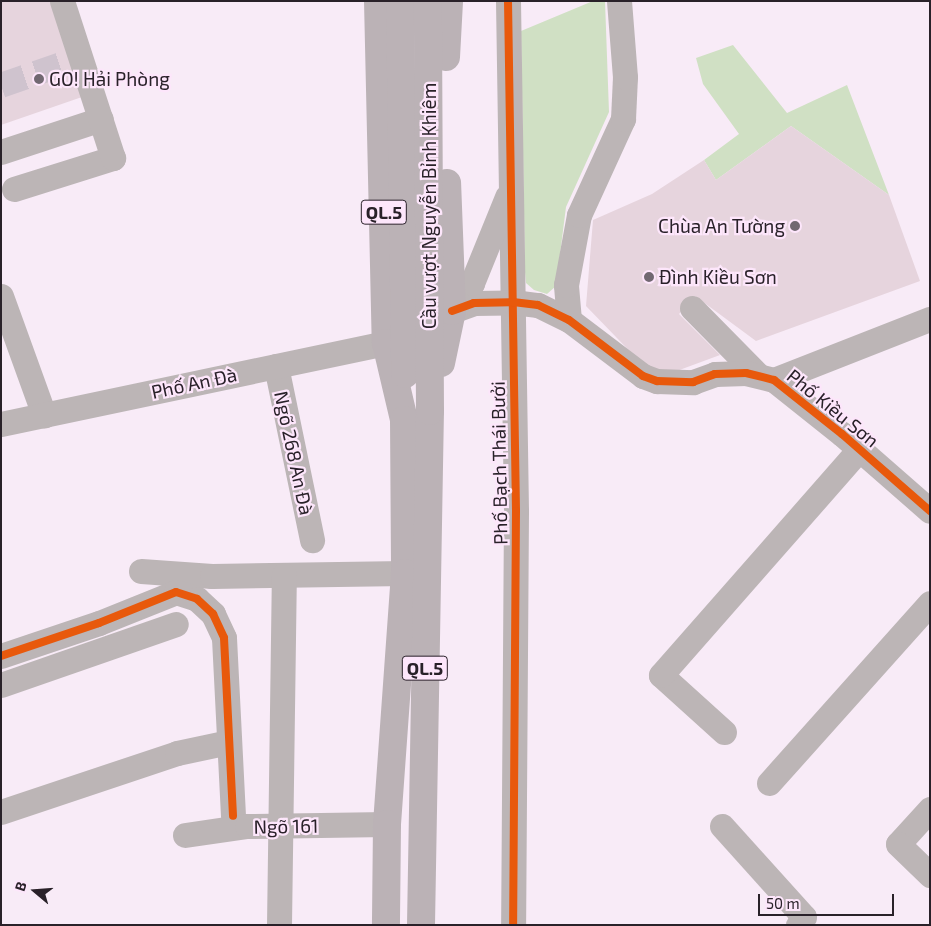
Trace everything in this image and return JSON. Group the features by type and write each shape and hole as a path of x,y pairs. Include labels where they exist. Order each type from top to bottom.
{"highway":[{"name":"QL.5","path":"378,1 386,343 404,420 405,573 387,824 386,925"},
{"name":"Cầu vượt Nguyễn Bỉnh Khiêm","path":"400,1 404,420"},
{"name":"Cầu vượt Nguyễn Bỉnh Khiêm","path":"428,1 430,411"},
{"name":"QL.5","path":"421,925 430,411 452,311 461,280 444,88 449,1"}],"street":[{"path":"14,189 113,158 100,118 76,59 62,1"},
{"path":"569,320 566,285 579,215 624,112 625,77 619,1"},
{"name":"Phố Bạch Thái Bưởi","path":"512,3 510,188 516,511 513,925"},
{"path":"1,160 12,149 100,118"},
{"path":"510,188 461,280 497,290 513,302"},
{"path":"1,296 44,415"},
{"name":"Phố Kiều Sơn","path":"452,311 474,303 513,302 538,305 569,320 643,376 657,381 692,382 716,374 766,377 859,450 930,512"},
{"path":"692,308 766,377 930,319"},
{"name":"Phố An Đà","path":"1,424 386,343"},
{"name":"Ngõ 268 An Đà","path":"276,366 312,540"},
{"path":"724,732 661,675 859,450"},
{"path":"141,571 212,576 405,573"},
{"path":"279,925 282,825 284,575"},
{"path":"1,656 99,622 176,592 183,592 205,605 224,638 233,816"},
{"path":"769,784 930,603"},
{"path":"1,685 176,624"},
{"path":"1,812 177,753 229,742"},
{"path":"930,809 898,844 930,875"},
{"name":"Ngõ 161","path":"185,835 248,826 387,824"},
{"path":"722,826 804,917 798,925"}],"green space":[{"path":"593,1 605,1 609,112 566,207 556,286 547,294 534,290 526,283 521,31"},
{"path":"733,45 787,113 847,85 889,195 791,126 716,180 704,160 739,134 703,84 696,58"}],"building":[{"name":"GO! Hải Phòng","path":"1,1 50,1 82,97 1,125"},
{"name":"Chùa An Tường","path":"791,126 889,195 920,281 756,341 695,296 679,314 720,355 674,372 645,367 586,306 593,220 652,194 704,160 716,180"}],"tunnel":[{"path":"1,85 70,61"}],"cycle path":[{"path":"508,1 516,511 513,925"},
{"path":"452,311 474,303 513,302 538,305 569,320 643,376 657,381 693,382 715,374 746,373 774,380 842,434 930,511"},
{"path":"1,656 99,623 176,592 197,599 213,614 224,638 233,816"}],"place":[{"name":"GO! Hải Phòng","path":"39,79"},
{"name":"Chùa An Tường","path":"795,226"},
{"name":"Đình Kiều Sơn","path":"649,277"}]}
